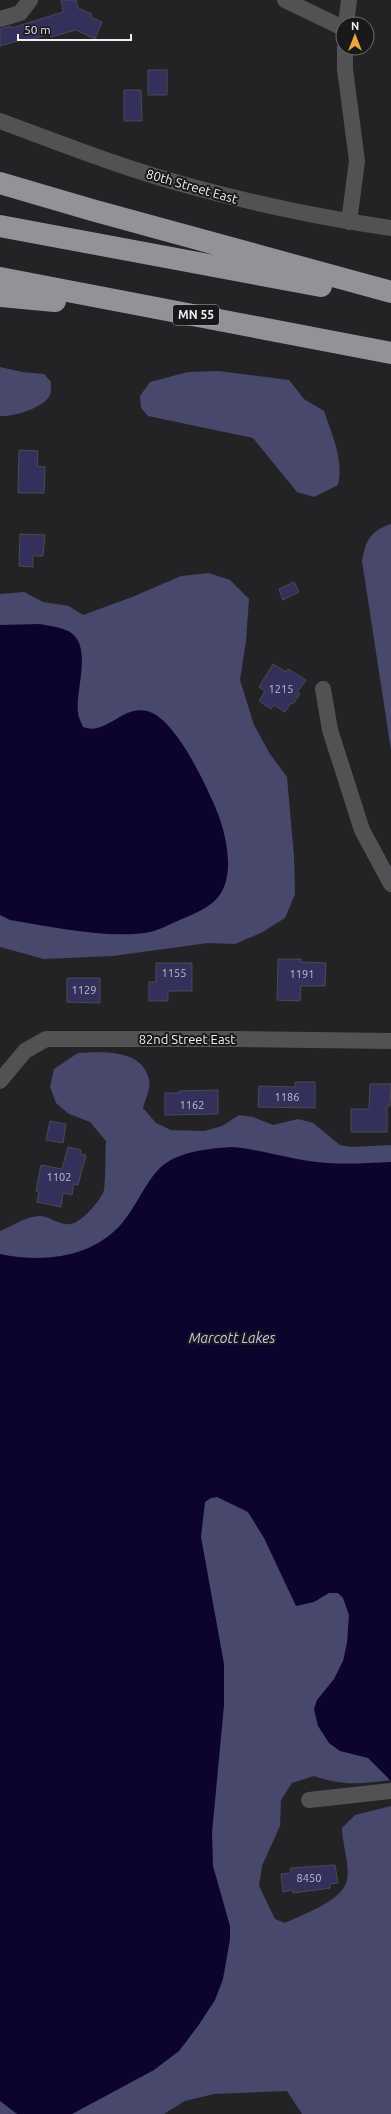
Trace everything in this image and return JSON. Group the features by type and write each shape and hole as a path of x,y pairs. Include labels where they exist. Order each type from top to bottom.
{"highway":[{"path":"0,183 391,292"},
{"path":"0,226 391,300"},
{"name":"MN 55","path":"0,278 391,354"},
{"path":"0,296 116,308 391,354"}],"street":[{"path":"0,19 20,13 30,0"},
{"path":"284,0 335,24"},
{"path":"347,16 349,0"},
{"path":"345,56 345,69 357,161 349,222"},
{"name":"80th Street East","path":"0,121 79,151 188,186 289,211 391,228"},
{"path":"323,689 330,730 362,830 391,884"},
{"name":"82nd Street East","path":"0,1081 25,1051 46,1039 236,1038 391,1041"},
{"path":"309,1800 391,1791"}],"shaded area":[{"path":"0,367 22,372 44,374 51,382 50,395 47,400 28,411 0,416"},
{"path":"218,371 289,380 304,399 324,411 334,438 338,457 338,485 314,497 297,492 253,438 148,416 141,408 140,396 150,382 188,372"},
{"path":"391,524 391,750 362,561 365,547 370,537 378,530"},
{"path":"209,573 230,580 249,599 246,641 240,680 254,725 270,754 287,777 294,856 295,894 285,918 261,933 235,944 208,943 113,956 44,959 0,947 0,594 24,592 43,602 69,606 83,615 132,597 181,576"},
{"name":"Marcott Lakes","path":"78,1053 115,1053 130,1057 142,1065 149,1080 149,1091 143,1108 156,1123 171,1130 204,1131 222,1126 239,1115 253,1117 273,1125 298,1119 313,1123 340,1145 351,1147 391,1145 391,1780 343,1783 314,1776 292,1783 281,1800 280,1826 262,1866 259,1886 275,1919 285,1923 321,1906 344,1888 347,1880 347,1861 342,1828 355,1815 391,1806 391,2114 302,2114 287,2091 214,2094 185,2101 164,2114 0,2114 0,1231 23,1220 39,1216 43,1216 63,1224 75,1223 90,1210 102,1194 105,1184 106,1141 90,1122 69,1114 56,1103 50,1087 54,1069"}],"water":[{"path":"40,624 67,630 77,639 81,648 82,669 78,712 83,727 92,729 101,727 127,714 136,711 145,711 156,715 165,722 189,755 203,780 217,812 227,847 228,872 225,883 217,898 203,909 155,931 129,934 95,933 60,929 10,920 0,915 0,625"},
{"name":"Marcott Lakes","path":"231,1147 306,1161 326,1163 354,1164 391,1162 391,1781 368,1758 340,1751 329,1743 318,1726 314,1709 317,1700 334,1679 343,1661 347,1643 349,1615 343,1598 338,1593 329,1593 314,1602 296,1606 264,1538 248,1512 217,1497 211,1498 205,1502 201,1537 224,1664 224,1705 212,1833 213,1866 230,1926 230,1939 223,1979 215,2000 198,2026 179,2051 154,2070 72,2114 17,2114 0,2101 0,1254 34,1258 67,1255 82,1250 111,1234 123,1222 152,1177 164,1164 192,1152"}],"building":[{"path":"61,0 76,0 78,8 92,14 90,17 102,22 95,39 76,30 51,37 50,34 26,41 25,39 0,46 0,29 11,26 12,28 63,12"},
{"path":"148,70 167,70 167,95 148,95"},
{"path":"124,90 141,90 142,121 124,121"},
{"path":"19,450 38,451 37,466 45,467 44,493 18,493"},
{"path":"20,534 45,535 43,556 33,556 33,567 19,566"},
{"path":"294,582 299,592 283,600 279,589"},
{"path":"273,664 286,672 288,669 306,680 297,692 300,694 285,712 274,705 271,709 259,701 265,691 259,687"},
{"path":"278,959 301,959 301,962 326,963 325,986 301,986 300,1001 277,1000"},
{"path":"156,963 192,963 192,991 168,991 168,1001 149,1001 149,982 156,982"},
{"path":"67,978 100,978 100,1003 67,1002"},
{"path":"295,1082 315,1082 315,1108 258,1107 259,1086 295,1087"},
{"path":"370,1084 391,1084 390,1106 387,1106 387,1132 351,1132 351,1109 369,1109"},
{"path":"218,1090 218,1114 165,1115 165,1093 179,1093 179,1091"},
{"path":"50,1121 66,1124 63,1143 46,1140"},
{"path":"68,1147 81,1150 80,1154 86,1155 78,1185 74,1184 72,1195 63,1193 61,1207 37,1202 39,1192 36,1191 41,1165 62,1169"},
{"path":"335,1865 338,1883 330,1884 330,1888 293,1893 292,1890 283,1892 281,1874 291,1873 290,1868"}]}
